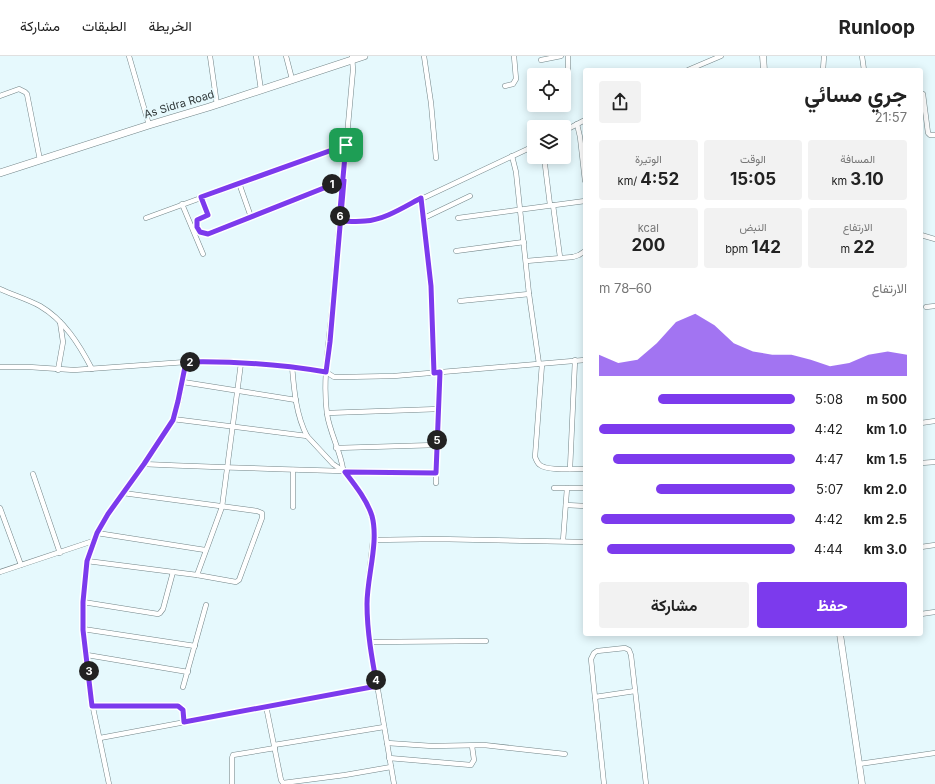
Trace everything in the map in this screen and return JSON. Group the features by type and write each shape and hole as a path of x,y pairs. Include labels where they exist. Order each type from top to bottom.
{"main road":[{"name":"As Sidra Road","path":"0,173 149,125 217,105 352,58 364,56"}],"street":[{"path":"129,56 149,125"},
{"path":"210,56 217,105"},
{"path":"256,56 261,90"},
{"path":"286,56 292,79"},
{"path":"424,56 432,104 436,158"},
{"path":"505,86 513,84 516,79 514,56"},
{"path":"541,60 561,56"},
{"path":"568,56 568,68"},
{"path":"693,68 721,56"},
{"path":"763,56 764,68"},
{"path":"823,68 824,56"},
{"path":"862,56 864,68"},
{"path":"352,58 353,70 344,180 326,372 327,413 336,448 344,470 367,504 373,523 373,540 367,604 370,642 394,784"},
{"path":"0,96 19,89 25,92 40,160"},
{"path":"923,94 928,133 935,136"},
{"path":"571,127 583,121"},
{"path":"577,124 583,163"},
{"path":"146,218 346,145"},
{"path":"339,221 365,221 381,218 527,149"},
{"path":"512,156 516,172 529,294 540,364 535,457 540,466 583,469"},
{"path":"545,164 560,258"},
{"path":"201,197 208,215 197,220 199,230 202,233 208,234 344,180"},
{"path":"239,183 251,217"},
{"path":"424,218 470,196"},
{"path":"421,198 431,286 434,373"},
{"path":"458,218 583,201"},
{"path":"182,204 202,254"},
{"path":"923,236 935,239"},
{"path":"456,251 524,242"},
{"path":"526,261 580,256 583,253"},
{"path":"0,289 38,305 49,312 60,322 81,349 92,369"},
{"path":"460,301 529,294"},
{"path":"926,307 935,306"},
{"path":"58,370 63,342 60,322"},
{"path":"570,469 575,360"},
{"path":"0,367 29,367 58,370 222,361 292,366 326,372 334,377 377,377 583,360"},
{"path":"109,784 92,706 83,630 83,602 87,561 97,533 173,420 183,382 186,362"},
{"path":"197,575 222,507 241,363"},
{"path":"292,366 296,400 300,418 307,436 333,464 344,470"},
{"path":"436,483 436,445 440,372"},
{"path":"183,382 296,400"},
{"path":"327,413 439,409"},
{"path":"173,420 307,436"},
{"path":"923,422 935,421"},
{"path":"336,448 436,445"},
{"path":"923,464 935,462"},
{"path":"144,464 293,470 436,473"},
{"path":"293,470 294,507"},
{"path":"33,474 60,553"},
{"path":"554,488 583,488"},
{"path":"564,541 567,488"},
{"path":"87,561 197,575 236,582 239,580 262,514 257,511 123,493"},
{"path":"566,505 583,506"},
{"path":"0,508 21,565"},
{"path":"97,533 205,550"},
{"path":"373,540 437,539 583,542"},
{"path":"0,572 93,541"},
{"path":"923,547 935,545"},
{"path":"83,602 158,614 163,609 173,572"},
{"path":"183,687 206,605"},
{"path":"923,614 935,612"},
{"path":"83,630 195,646"},
{"path":"840,636 862,784"},
{"path":"370,642 486,641"},
{"path":"604,784 591,659 597,651 625,648 629,650 631,655 646,784"},
{"path":"87,655 188,672"},
{"path":"100,738 377,686"},
{"path":"595,697 635,691"},
{"path":"92,706 178,706 183,710 184,722"},
{"path":"266,706 281,780 283,782 345,775 391,767"},
{"path":"232,784 233,755 274,746 384,727"},
{"path":"387,743 432,746 484,745 515,747 565,754"},
{"path":"389,758 470,765 474,760 472,746"},
{"path":"859,764 935,753"}],"route":[{"path":"346,145 201,197 208,215 197,220 197,227 200,232 208,234 344,180 339,221 330,342 326,372 292,366 269,364 222,361 186,362 183,382 171,424 134,479 108,514 97,533 90,550 87,561 83,602 83,630 92,706 178,706 183,710 184,722 377,686 367,620 367,594 374,527 367,504 345,472 436,473 440,372 434,373 431,286 421,198 381,218 365,221 339,221 344,180 346,145"}]}
